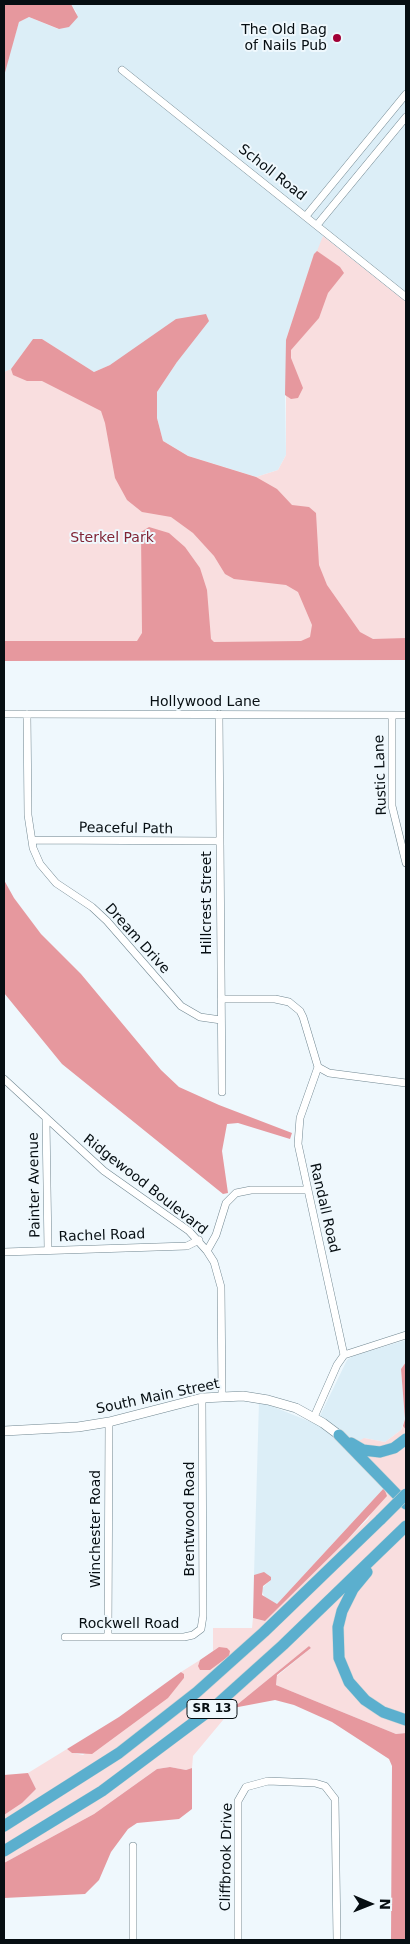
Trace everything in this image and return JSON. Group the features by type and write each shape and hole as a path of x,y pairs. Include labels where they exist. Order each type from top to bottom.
{"highway":[{"path":"339,1435 371,1452 387,1451 406,1439"},
{"path":"339,1435 406,1504"},
{"name":"SR 13","path":"4,1826 86,1775 183,1704 230,1664 406,1494"},
{"name":"SR 13","path":"4,1851 102,1791 213,1708 283,1645 406,1526"},
{"path":"396,1536 346,1601 338,1627 337,1644 343,1671 365,1700 383,1712 406,1720"}],"street":[{"name":"Scholl Road","path":"122,70 406,297"},
{"path":"306,216 406,94"},
{"path":"317,225 406,117"},
{"name":"Hollywood Lane","path":"4,714 406,715"},
{"name":"Dream Drive","path":"27,714 28,815 32,840 40,864 51,878 107,921 176,1002 200,1017 221,1020"},
{"name":"Hillcrest Street","path":"219,714 222,1092"},
{"name":"Rustic Lane","path":"392,715 393,814 406,863"},
{"name":"Peaceful Path","path":"32,840 219,841"},
{"path":"221,999 283,1000 300,1011 306,1024 318,1067 329,1073 406,1083"},
{"name":"Randall Road","path":"318,1067 298,1126 298,1144 344,1355"},
{"name":"Ridgewood Boulevard","path":"4,1079 46,1120 121,1185 189,1231 207,1250 214,1262 221,1287 222,1395"},
{"name":"Painter Avenue","path":"46,1120 48,1250"},
{"path":"207,1250 216,1235 226,1203 236,1193 251,1190 307,1190"},
{"name":"Rachel Road","path":"4,1252 187,1246 199,1240"},
{"path":"314,1417 337,1365 344,1355 406,1335"},
{"name":"South Main Street","path":"4,1430 66,1428 109,1422 202,1398 222,1395 268,1400 296,1408 314,1417 339,1435"},
{"name":"Brentwood Road","path":"193,1635 200,1629 203,1616 202,1398"},
{"name":"Winchester Road","path":"108,1636 109,1422"},
{"name":"Rockwell Road","path":"65,1637 193,1635"},
{"name":"Cliffbrook Drive","path":"238,1940 238,1808 241,1792 246,1787 260,1781 315,1783 325,1786 335,1799 337,1940"},
{"path":"133,1846 133,1940"}],"shaded area":[{"path":"4,4 71,4 78,17 69,27 59,29 29,17 19,22 4,76"},
{"path":"71,4 406,4 406,302 323,236 285,395 286,455 278,470 256,477 188,456 163,441 157,418 157,392 177,362 110,365 94,372 42,339 33,339 11,369 4,372 5,68 19,22 29,17 58,29 77,13"},
{"path":"317,251 340,267 344,273 328,293 319,318 291,350 291,358 303,388 298,398 291,399 285,395 286,340 314,254"},
{"path":"206,314 209,321 177,362 157,392 157,418 163,441 188,456 256,477 277,489 292,505 309,507 316,513 319,565 327,585 360,632 373,639 406,638 406,660 4,661 4,641 137,641 142,633 141,532 149,527 169,533 185,547 200,568 207,590 211,639 214,642 301,641 310,637 312,625 298,592 286,585 234,579 225,574 214,556 193,533 171,517 142,512 127,500 115,478 101,411 42,381 27,381 13,375 11,369 33,339 42,339 94,372 110,365 176,319"},
{"path":"4,880 14,898 41,934 81,974 161,1070 179,1087 219,1105 292,1133 290,1139 238,1123 227,1124 222,1151 228,1193 223,1194 62,1064 4,993"},
{"path":"406,1340 406,1362 401,1369 405,1419 401,1430 385,1442 364,1438 384,1488 277,1604 274,1604 265,1598 261,1589 271,1580 254,1575 259,1401 316,1424 347,1360 353,1356"},
{"path":"406,1362 406,1430 403,1426 405,1419 401,1369"},
{"path":"384,1488 387,1496 347,1540 265,1621 253,1618 254,1575 264,1572 271,1577 271,1580 263,1586 262,1595 277,1604"},
{"path":"309,1646 311,1648 277,1675 276,1685 396,1734 406,1733 406,1940 391,1940 392,1766 389,1759 332,1722 294,1705 275,1700 233,1708"},
{"path":"219,1647 227,1648 230,1651 229,1656 210,1670 200,1670 198,1666 200,1660"},
{"path":"181,1672 184,1674 184,1678 168,1698 92,1754 72,1753 67,1749 119,1717"},
{"path":"170,1767 186,1770 192,1768 192,1809 179,1819 137,1823 128,1829 111,1852 99,1880 85,1894 4,1898 4,1863 94,1814 157,1769"},
{"path":"28,1773 36,1789 22,1803 4,1815 4,1775"}],"green space":[{"name":"Sterkel Park","path":"323,236 406,302 406,645 4,648 4,372 11,369 89,382 163,441 188,456 256,477 278,470 286,455 286,340 314,254"},
{"path":"403,1426 406,1430 406,1733 396,1734 276,1685 277,1676 311,1648 309,1646 233,1708 193,1756 192,1768 186,1770 170,1767 157,1769 94,1814 4,1863 4,1815 22,1803 36,1789 28,1773 67,1749 73,1753 83,1755 167,1698 184,1678 184,1674 181,1672 200,1660 198,1666 219,1647 213,1651 213,1628 252,1628 253,1618 265,1621 368,1519 384,1488 359,1441 364,1438 385,1442 401,1430"}],"place":[{"name":"The Old Bag of Nails Pub","path":"337,38"}]}
